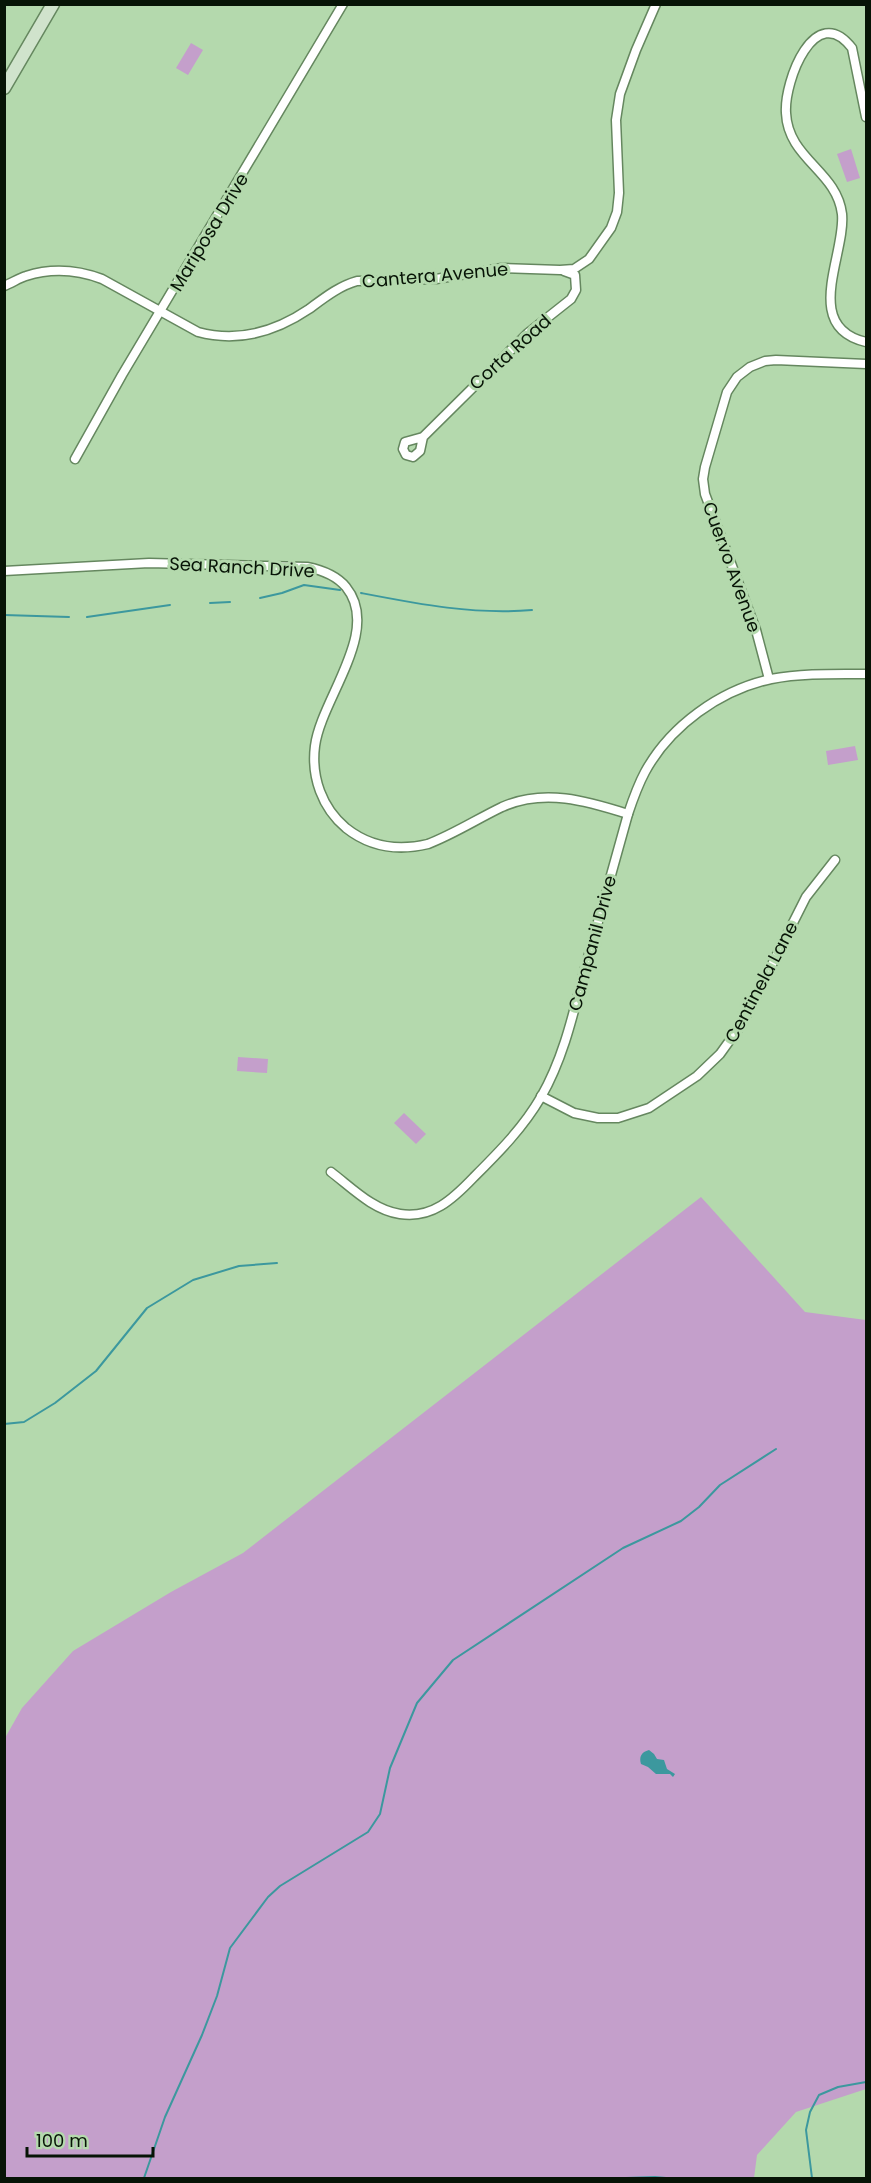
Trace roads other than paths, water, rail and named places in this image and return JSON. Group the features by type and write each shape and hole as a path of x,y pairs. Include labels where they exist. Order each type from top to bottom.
{"street":[{"path":"4,88 53,4"},
{"name":"Mariposa Drive","path":"75,459 160,311 343,4"},
{"name":"Cantera Avenue","path":"4,286 26,276 49,272 87,273 198,332 214,336 243,337 284,324 345,285 357,281 436,279 502,268 574,269 589,259 611,228 617,212 619,193 615,120 636,50 656,4"},
{"path":"867,117 852,48 846,39 837,34 826,33 816,36 801,53 786,93 786,115 795,145 804,158 825,177 839,201 842,229 833,272 831,304 834,317 841,328 851,336 867,342"},
{"name":"Corta Road","path":"423,437 519,341 571,299 576,290 575,275 560,270"},
{"name":"Cuervo Avenue","path":"770,680 756,630 705,494 703,479 727,392 737,377 750,367 765,361 867,364"},
{"name":"Sea Ranch Drive","path":"4,571 149,563 307,567 334,576 353,597 357,608 358,627 319,730 314,758 315,771 322,798 335,817 369,842 392,848 428,844 503,807 534,797 568,798 628,814"},
{"name":"Campanil Drive","path":"331,1172 382,1209 410,1215 433,1210 457,1195 508,1143 541,1096 553,1074 569,1029 628,814 646,771 656,755 680,728 718,700 750,685 815,674 867,674"},
{"name":"Centinela Lane","path":"541,1096 581,1115 618,1118 649,1108 697,1076 720,1054 743,1022 806,897 835,860"}],"water":[{"path":"649,1750 657,1759 664,1760 667,1769 675,1774 673,1777 670,1774 656,1774 641,1764 641,1755"}],"waterway":[{"path":"260,598 304,585 340,590"},
{"path":"361,593 467,610 532,610"},
{"path":"210,603 230,602"},
{"path":"87,617 170,605"},
{"path":"4,615 69,617"},
{"path":"4,1424 24,1422 55,1403 96,1371 147,1308 193,1280 239,1266 277,1263"},
{"path":"144,2178 165,2117 217,1996 230,1948 268,1897 280,1886 368,1832 380,1814 390,1768 417,1703 453,1660 623,1548 681,1521 699,1507 720,1485 776,1449"},
{"path":"812,2178 806,2130 810,2112 819,2095 838,2087 866,2082"},
{"path":"626,2178 666,2178"}]}
